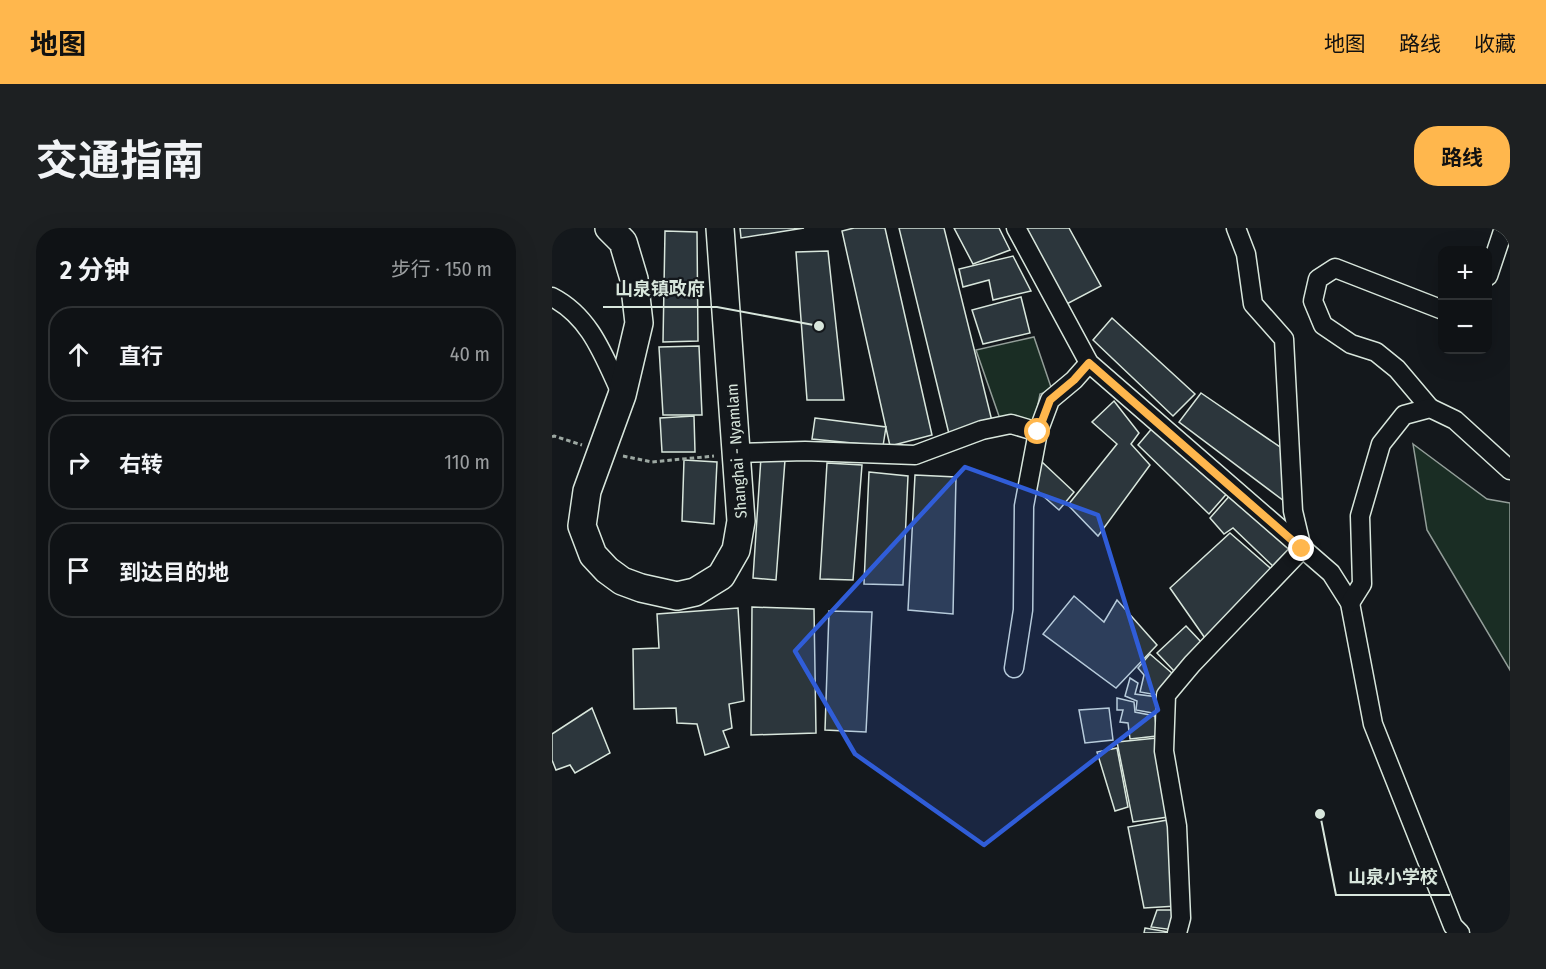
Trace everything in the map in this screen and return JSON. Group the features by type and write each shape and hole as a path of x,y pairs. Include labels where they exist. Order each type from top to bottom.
{"highway":[{"name":"Shanghai - Nyamlam","path":"609,228 623,242 634,279 639,323 622,395 587,491 582,526 593,555 607,570 622,580 641,588 677,596 694,592 721,576 736,550 741,521 720,228"}],"street":[{"path":"1016,228 1089,363 1331,573 1350,603 1373,724 1454,926 1460,933"},
{"path":"1236,228 1246,254 1253,303 1284,339 1293,511 1302,549"},
{"path":"1492,264 1504,228"},
{"path":"1438,308 1335,268 1318,279 1313,302 1323,325 1351,344 1376,352 1397,369 1430,408 1455,420 1510,470"},
{"path":"552,297 562,302 592,332 622,395"},
{"path":"1014,668 1023,610 1024,506 1038,432 1050,400 1074,380 1089,363"},
{"path":"1350,603 1362,584 1360,516 1381,444 1404,415 1430,408"},
{"path":"737,453 805,451 915,455 982,430 1011,424 1038,432"},
{"path":"1177,933 1181,918 1178,837 1164,751 1166,695 1192,664 1302,549"}],"path":[{"path":"552,437 602,452 652,462 737,453"}],"highlighted area":[{"path":"965,467 1098,515 1158,710 984,845 855,754 795,651"}],"green space":[{"path":"1034,337 1052,390 1040,394 1035,420 1000,419 976,350"},
{"path":"1413,444 1487,499 1510,503 1510,670 1427,530"}],"building":[{"path":"740,228 804,228 741,238"},
{"path":"854,228 885,228 932,435 890,446 842,231"},
{"path":"899,228 944,228 992,421 949,434"},
{"path":"954,228 999,228 1010,250 973,264"},
{"path":"1022,228 1069,228 1101,286 1063,306"},
{"path":"665,231 697,232 698,341 663,342"},
{"path":"828,251 844,400 807,400 796,252"},
{"path":"1013,256 1031,291 993,300 989,280 963,287 959,269"},
{"path":"1021,297 1030,333 983,344 972,310"},
{"path":"1112,318 1195,394 1173,416 1093,340"},
{"path":"699,346 702,415 663,415 659,347"},
{"path":"1201,393 1283,449 1288,504 1179,422"},
{"path":"1114,401 1139,433 1131,444 1150,465 1098,536 1068,505 1117,444 1092,422"},
{"path":"694,416 695,452 662,452 660,418"},
{"path":"815,418 886,427 883,446 812,439"},
{"path":"1154,426 1230,490 1209,514 1138,445"},
{"path":"761,457 785,460 776,580 753,578"},
{"path":"684,460 717,462 714,524 682,521"},
{"path":"1042,462 1074,492 1059,510 1034,488"},
{"path":"827,463 862,465 853,580 820,579"},
{"path":"869,472 908,476 903,585 864,584"},
{"path":"915,475 956,477 953,614 908,610"},
{"path":"1232,493 1295,550 1277,570 1233,528 1224,534 1210,518"},
{"path":"1230,533 1276,573 1207,641 1170,588"},
{"path":"1074,596 1104,622 1117,600 1157,645 1116,688 1043,634"},
{"path":"752,607 814,609 816,733 751,735"},
{"path":"738,608 744,701 729,704 732,728 723,731 729,747 705,755 697,724 677,723 676,708 634,709 633,649 659,648 657,614"},
{"path":"829,611 872,612 866,732 825,730"},
{"path":"1186,626 1204,645 1174,671 1157,653"},
{"path":"1150,654 1173,674 1157,695 1140,692 1144,675 1138,668"},
{"path":"1130,678 1138,683 1135,694 1158,697 1158,714 1136,710 1137,701 1125,696"},
{"path":"1117,698 1134,702 1135,712 1155,716 1157,736 1130,739 1128,723 1120,722 1123,710 1117,710"},
{"path":"592,708 610,753 575,773 570,765 556,770 552,760 552,734"},
{"path":"1109,708 1113,740 1085,743 1079,710"},
{"path":"1157,738 1168,817 1133,822 1117,742"},
{"path":"1117,748 1128,807 1115,811 1097,752"},
{"path":"1173,819 1177,906 1144,908 1128,827"},
{"path":"1157,910 1177,910 1174,930 1151,927"},
{"path":"1145,928 1174,933 1144,933"}],"place":[{"name":"山泉镇政府","path":"819,326"},
{"name":"山泉小学校","path":"1320,814"}],"route":[{"path":"1038,432 1050,400 1074,380 1089,363 1302,549"}]}
